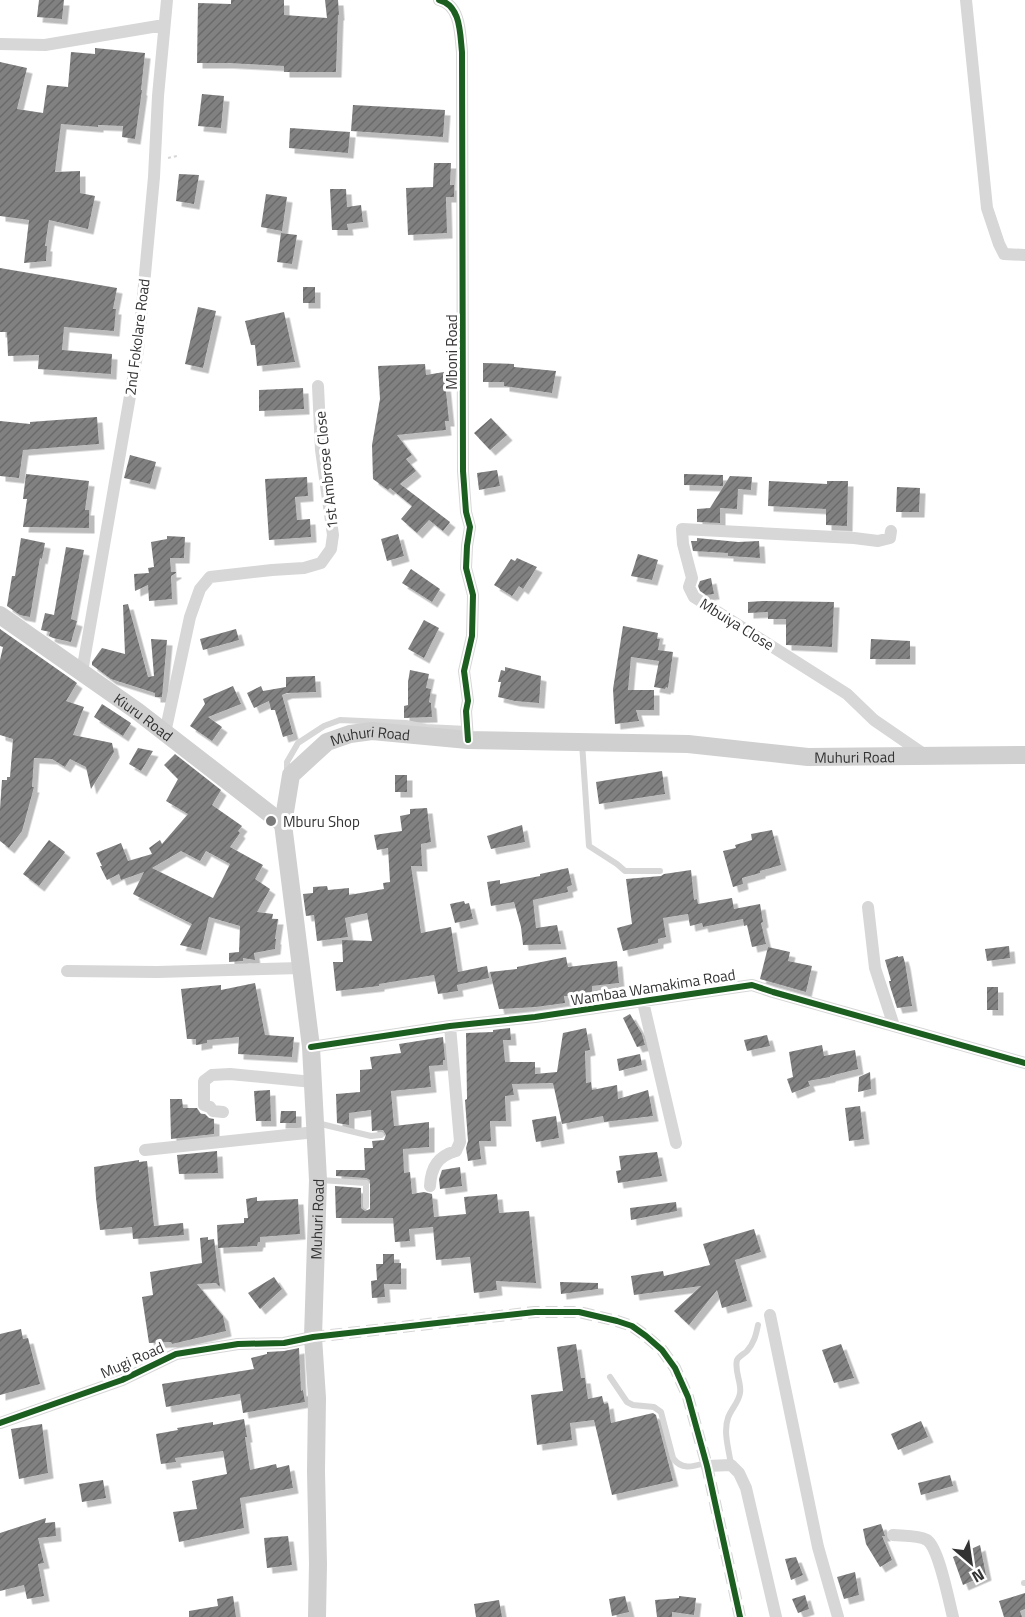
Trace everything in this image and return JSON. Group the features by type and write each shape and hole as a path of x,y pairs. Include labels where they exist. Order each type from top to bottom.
{"main road":[{"name":"Kiuru Road","path":"0,615 165,733 283,824"},
{"name":"Muhuri Road","path":"316,1617 317,1398 313,1336 318,1180 311,1047 283,824 291,775 327,742 350,734 372,731 467,734 582,743 688,744 808,757 1025,755"}],"street":[{"name":"2nd Fokolare Road","path":"82,672 138,350 167,0"},
{"name":"Mboni Road","path":"439,0 446,2 459,19 462,52 463,471 466,512 470,528 466,546 466,568 473,596 472,636 464,671 468,701 467,734"},
{"path":"966,0 987,208 1004,254 1025,255"},
{"path":"0,44 45,45 164,25"},
{"name":"1st Ambrose Close","path":"165,733 190,617 200,589 210,577 304,568 321,563 331,549 333,535 321,450 318,386"},
{"name":"Mbuiya Close","path":"891,531 890,538 878,541 682,529 683,544 692,578 689,587 694,597 847,694 874,720 925,755"},
{"path":"868,907 875,968 894,1026"},
{"path":"67,971 157,972 301,968"},
{"name":"Wambaa Wamakima Road","path":"311,1047 752,985 1025,1063"},
{"path":"643,1002 676,1143"},
{"path":"430,1186 432,1170 444,1154 456,1151 460,1143 450,1026"},
{"path":"223,1112 213,1111 204,1105 204,1081 212,1075 230,1074 313,1082"},
{"path":"146,1150 316,1127"},
{"path":"770,1315 818,1547 837,1617"},
{"name":"Mugi Road","path":"0,1423 122,1380 176,1354 238,1344 284,1342 313,1336"},
{"path":"706,1465 731,1465 740,1473 746,1488 776,1617"},
{"path":"893,1535 927,1540 933,1548 952,1617"}],"lane":[{"path":"582,743 589,846 617,864 625,872 660,871"},
{"path":"316,1127 371,1136 381,1135"},
{"path":"318,1180 366,1183 366,1206"},
{"path":"731,1465 726,1429 728,1417 741,1390 737,1361 752,1346 758,1325"},
{"path":"610,1377 627,1402 633,1405 654,1407 661,1412 676,1463 681,1467 706,1465"}],"building":[{"path":"39,0 64,0 62,19 37,17"},
{"path":"231,0 284,0 284,15 327,18 325,0 338,0 336,72 284,72 284,66 197,63 198,3 231,4"},
{"path":"95,48 145,53 135,139 122,137 123,126 98,125 98,127 61,124 55,172 80,171 80,193 95,196 88,229 49,220 45,246 47,246 46,261 24,263 29,220 0,216 0,62 27,68 17,109 43,113 47,85 68,87 71,52 95,54"},
{"path":"202,94 224,96 221,128 198,126"},
{"path":"353,105 445,110 443,137 351,131"},
{"path":"290,128 350,132 348,153 289,148"},
{"path":"434,163 451,163 450,185 454,185 454,197 446,197 447,233 408,235 406,188 433,187"},
{"path":"179,174 199,175 194,204 176,201"},
{"path":"330,189 346,189 347,207 361,205 363,222 347,224 348,230 332,230"},
{"path":"266,194 287,197 282,231 261,227"},
{"path":"281,233 297,235 292,264 277,262"},
{"path":"0,268 117,288 113,309 116,309 114,331 64,327 62,350 112,354 111,374 38,369 39,355 8,356 7,332 0,332"},
{"path":"303,287 315,287 315,303 303,303"},
{"path":"198,307 216,311 203,368 185,364"},
{"path":"284,312 295,362 257,366 255,345 251,345 245,321"},
{"path":"483,363 514,364 514,367 556,371 552,393 504,386 504,382 483,382"},
{"path":"425,364 426,375 444,372 449,421 445,421 446,430 397,435 412,455 406,459 416,471 400,484 450,522 443,531 429,520 417,533 401,519 412,506 390,488 388,490 373,479 372,445 380,399 378,366"},
{"path":"303,388 304,409 259,411 259,390"},
{"path":"97,417 99,444 23,450 19,478 0,476 0,421 30,424 30,422"},
{"path":"491,418 507,435 490,450 474,433"},
{"path":"130,455 156,462 150,484 124,478"},
{"path":"497,470 500,486 479,490 477,473"},
{"path":"26,474 89,481 85,510 89,510 89,528 23,527 27,499 23,499"},
{"path":"684,474 723,475 723,486 684,485"},
{"path":"730,476 752,477 751,490 738,489 737,509 720,508 720,523 697,522 697,509 710,508"},
{"path":"307,477 308,496 295,497 297,520 310,519 311,537 269,540 265,479"},
{"path":"769,481 827,484 827,481 848,481 847,526 826,525 826,509 768,506"},
{"path":"897,487 920,488 919,512 896,512"},
{"path":"398,534 404,556 387,561 381,539"},
{"path":"167,536 185,537 184,558 170,558 171,572 176,572 171,576 172,599 149,601 148,585 135,591 134,574 149,573 148,568 154,567 151,542 167,539"},
{"path":"21,538 45,543 42,559 40,558 30,617 20,615 7,606"},
{"path":"697,538 738,542 759,541 760,558 693,551 691,541 697,541"},
{"path":"66,547 84,550 71,619 77,621 71,642 53,638 49,636 50,632 41,630 45,613 54,615"},
{"path":"638,554 658,560 652,580 631,576"},
{"path":"517,558 537,567 523,589 519,586 512,596 494,585 511,559 515,561"},
{"path":"411,569 440,589 432,602 402,583"},
{"path":"711,578 714,594 706,595 700,591 698,586 700,581"},
{"path":"748,602 834,602 832,647 786,645 786,619 768,619 768,612 748,613"},
{"path":"128,604 148,677 154,676 151,639 167,640 162,697 155,697 155,693 111,679 92,665 102,648 125,654 123,605"},
{"path":"424,620 439,628 424,658 408,649"},
{"path":"623,626 658,633 657,639 660,639 658,650 673,652 668,688 665,689 654,687 659,661 631,657 628,690 654,690 654,710 636,710 639,721 615,724 613,689"},
{"path":"0,629 77,683 66,701 84,707 73,735 112,743 114,752 91,789 86,767 70,759 65,767 52,759 34,758 32,787 34,787 22,831 9,848 0,841 2,780 10,777 13,739 0,735 0,660 3,647 0,646"},
{"path":"236,629 239,640 203,650 200,639"},
{"path":"871,639 910,641 910,659 870,659"},
{"path":"505,667 541,676 539,703 498,697 501,682 498,682 501,670 505,671"},
{"path":"410,670 429,674 426,688 431,689 429,702 432,717 404,718 404,706 408,705"},
{"path":"315,676 316,692 282,695 293,734 283,737 275,710 271,710 269,701 254,708 247,693 261,686 263,691 286,687 286,677"},
{"path":"233,686 241,704 208,717 222,727 212,741 190,726 205,704 203,699"},
{"path":"102,704 131,723 123,736 94,717"},
{"path":"138,748 153,751 141,771 129,764"},
{"path":"175,754 221,790 212,805 242,826 230,847 263,865 255,879 270,889 257,912 273,914 272,919 278,919 275,949 254,953 255,960 243,958 243,961 229,962 229,953 239,952 240,926 209,917 201,950 180,945 192,924 133,894 144,872 121,880 119,874 107,880 100,866 102,866 96,853 121,843 128,861 152,854 149,848 160,840 162,844 188,814 166,801 178,779 164,765","holes":["181,851 200,861 206,851 230,864 213,898 152,868"]},
{"path":"662,771 665,794 599,804 596,782"},
{"path":"395,775 407,775 407,792 395,792"},
{"path":"427,808 431,842 421,844 422,866 411,866 421,933 451,927 458,972 487,966 489,978 457,985 458,991 438,994 434,975 379,984 379,986 336,991 333,962 343,962 342,940 372,941 367,913 345,918 348,937 317,941 314,915 306,916 303,894 313,893 313,887 327,886 328,890 349,888 349,895 384,889 383,883 390,882 388,848 377,850 374,835 402,831 400,816 410,814 410,809"},
{"path":"522,825 525,842 491,849 487,836"},
{"path":"772,830 781,865 742,878 743,884 733,887 723,851 736,848 735,845 752,840 751,834"},
{"path":"49,840 65,852 39,886 23,874"},
{"path":"568,868 572,885 567,887 568,892 533,900 536,928 557,925 561,944 523,945 514,902 491,906 487,882 500,880 500,884"},
{"path":"691,870 694,900 697,899 698,904 732,898 734,909 760,904 763,922 761,923 766,944 752,947 747,925 744,926 743,919 703,927 702,923 690,926 688,914 663,918 666,937 658,939 658,943 623,951 617,928 632,924 626,879 661,876"},
{"path":"464,901 465,904 469,903 473,919 455,923 450,904"},
{"path":"1009,946 1010,958 987,961 985,949"},
{"path":"768,947 790,952 788,961 812,966 806,992 760,979"},
{"path":"903,956 905,963 912,1006 897,1008 885,960"},
{"path":"566,957 568,967 617,961 619,983 592,986 592,996 564,996 565,1003 499,1009 490,972 517,969 517,967"},
{"path":"255,983 265,1035 294,1037 292,1057 238,1054 239,1037 207,1040 207,1043 196,1045 196,1039 187,1039 181,989 221,985 221,990"},
{"path":"987,987 998,987 998,1010 987,1010"},
{"path":"630,1014 642,1034 645,1045 637,1047 623,1018"},
{"path":"510,1028 511,1040 503,1040 505,1062 535,1062 535,1074 557,1072 563,1033 586,1028 590,1050 585,1051 586,1083 591,1082 592,1090 617,1085 618,1099 648,1090 653,1116 604,1122 603,1116 562,1124 553,1083 512,1084 514,1095 505,1096 506,1121 490,1121 491,1141 479,1141 481,1159 468,1161 465,1100 467,1099 466,1033 493,1032 493,1030"},
{"path":"767,1035 770,1046 747,1051 744,1040"},
{"path":"443,1037 445,1060 443,1060 443,1065 429,1066 431,1087 391,1091 394,1126 429,1122 429,1147 403,1149 404,1173 410,1172 412,1194 424,1192 432,1194 434,1217 466,1214 464,1197 497,1194 499,1213 529,1211 536,1283 496,1281 497,1290 474,1293 470,1257 436,1260 433,1227 409,1229 410,1241 395,1242 393,1218 336,1218 335,1186 361,1188 361,1208 365,1211 370,1209 370,1180 336,1176 336,1170 365,1170 364,1148 373,1148 372,1141 384,1140 386,1135 383,1130 372,1131 371,1110 349,1113 349,1125 337,1123 336,1094 360,1092 360,1070 372,1069 370,1057 401,1053 399,1044"},
{"path":"822,1045 824,1056 855,1050 858,1069 808,1081 810,1086 792,1093 787,1079 793,1077 789,1052"},
{"path":"640,1054 642,1065 619,1071 617,1059"},
{"path":"870,1072 871,1089 858,1092 859,1077"},
{"path":"270,1090 271,1121 256,1121 254,1091"},
{"path":"170,1099 182,1099 183,1108 197,1108 201,1114 214,1119 214,1134 171,1139"},
{"path":"860,1106 864,1139 849,1141 845,1108"},
{"path":"281,1111 296,1111 296,1123 280,1123"},
{"path":"556,1116 559,1138 536,1142 532,1120"},
{"path":"217,1151 218,1173 179,1174 177,1155"},
{"path":"657,1152 662,1176 618,1183 616,1171 621,1170 619,1156"},
{"path":"139,1160 139,1162 147,1161 154,1226 183,1223 184,1235 133,1239 132,1227 100,1230 94,1167"},
{"path":"460,1167 462,1186 440,1189 439,1179 442,1170"},
{"path":"257,1197 257,1201 298,1199 300,1234 260,1237 257,1246 218,1248 217,1225 244,1223 244,1218 248,1218 246,1199"},
{"path":"676,1202 677,1211 631,1220 630,1208"},
{"path":"754,1229 761,1252 735,1260 747,1301 722,1308 717,1290 689,1325 674,1311 701,1286 634,1295 631,1276 663,1271 664,1276 710,1265 703,1244"},
{"path":"208,1237 208,1240 214,1239 220,1287 216,1283 197,1284 223,1316 226,1331 172,1344 171,1342 149,1343 142,1297 153,1295 150,1272 202,1263 200,1238"},
{"path":"383,1254 394,1254 394,1263 401,1263 401,1284 384,1284 385,1297 372,1298 371,1281 377,1280 376,1264 383,1264"},
{"path":"274,1277 282,1289 260,1309 248,1293"},
{"path":"560,1282 598,1283 598,1289 561,1294"},
{"path":"21,1329 23,1339 28,1338 40,1384 0,1395 0,1334"},
{"path":"576,1344 581,1378 585,1378 588,1399 602,1396 604,1404 608,1403 611,1423 653,1413 656,1415 673,1481 612,1495 594,1420 570,1423 572,1440 537,1445 531,1395 563,1391 557,1347"},
{"path":"841,1344 854,1378 834,1383 822,1350"},
{"path":"299,1348 301,1391 303,1390 305,1402 243,1413 240,1394 166,1407 162,1384 254,1369 251,1358 267,1354 267,1352"},
{"path":"244,1419 250,1470 276,1464 277,1468 289,1465 293,1488 240,1498 244,1528 179,1542 173,1512 197,1509 192,1481 227,1474 223,1451 175,1458 176,1462 161,1464 156,1434 178,1430 177,1428 213,1422 213,1425"},
{"path":"921,1421 928,1437 898,1450 891,1434"},
{"path":"42,1424 48,1473 19,1479 11,1429"},
{"path":"950,1475 953,1486 921,1495 918,1483"},
{"path":"103,1480 106,1498 82,1502 79,1484"},
{"path":"46,1518 45,1523 55,1522 56,1536 38,1538 44,1563 38,1564 44,1596 27,1599 24,1585 0,1591 0,1533"},
{"path":"881,1524 885,1536 882,1536 892,1560 880,1567 866,1544 863,1529"},
{"path":"288,1536 292,1565 267,1568 264,1538"},
{"path":"980,1545 986,1575 963,1585 953,1557"},
{"path":"796,1557 803,1575 791,1580 785,1559"},
{"path":"855,1572 859,1595 844,1599 837,1577"},
{"path":"1025,1593 1025,1609 1020,1611 1022,1617 1004,1617 999,1601"},
{"path":"805,1595 809,1609 798,1613 792,1599"},
{"path":"233,1596 236,1617 189,1617 189,1611 218,1606 217,1599"},
{"path":"625,1596 629,1612 612,1616 609,1599"},
{"path":"679,1596 696,1598 694,1615 672,1612 672,1617 657,1617 655,1600 679,1598"},
{"path":"499,1600 502,1617 476,1617 474,1604"}],"tunnel":[{"path":"313,1337 535,1312 579,1312 632,1326 662,1350 675,1368 688,1397 707,1466 740,1617"}],"cycle path":[{"path":"439,0 452,8 455,14 460,29 462,52 463,471 466,512 470,527 466,568 473,595 472,636 464,671 468,701 466,711 468,740"},
{"path":"311,1047 752,985 1025,1063"},
{"path":"0,1423 122,1380 176,1354 238,1344 284,1343 313,1337 535,1312 579,1312 617,1321 632,1326 662,1350 675,1368 688,1397 707,1466 740,1617"}],"place":[{"name":"Mburu Shop","path":"271,821"}]}
